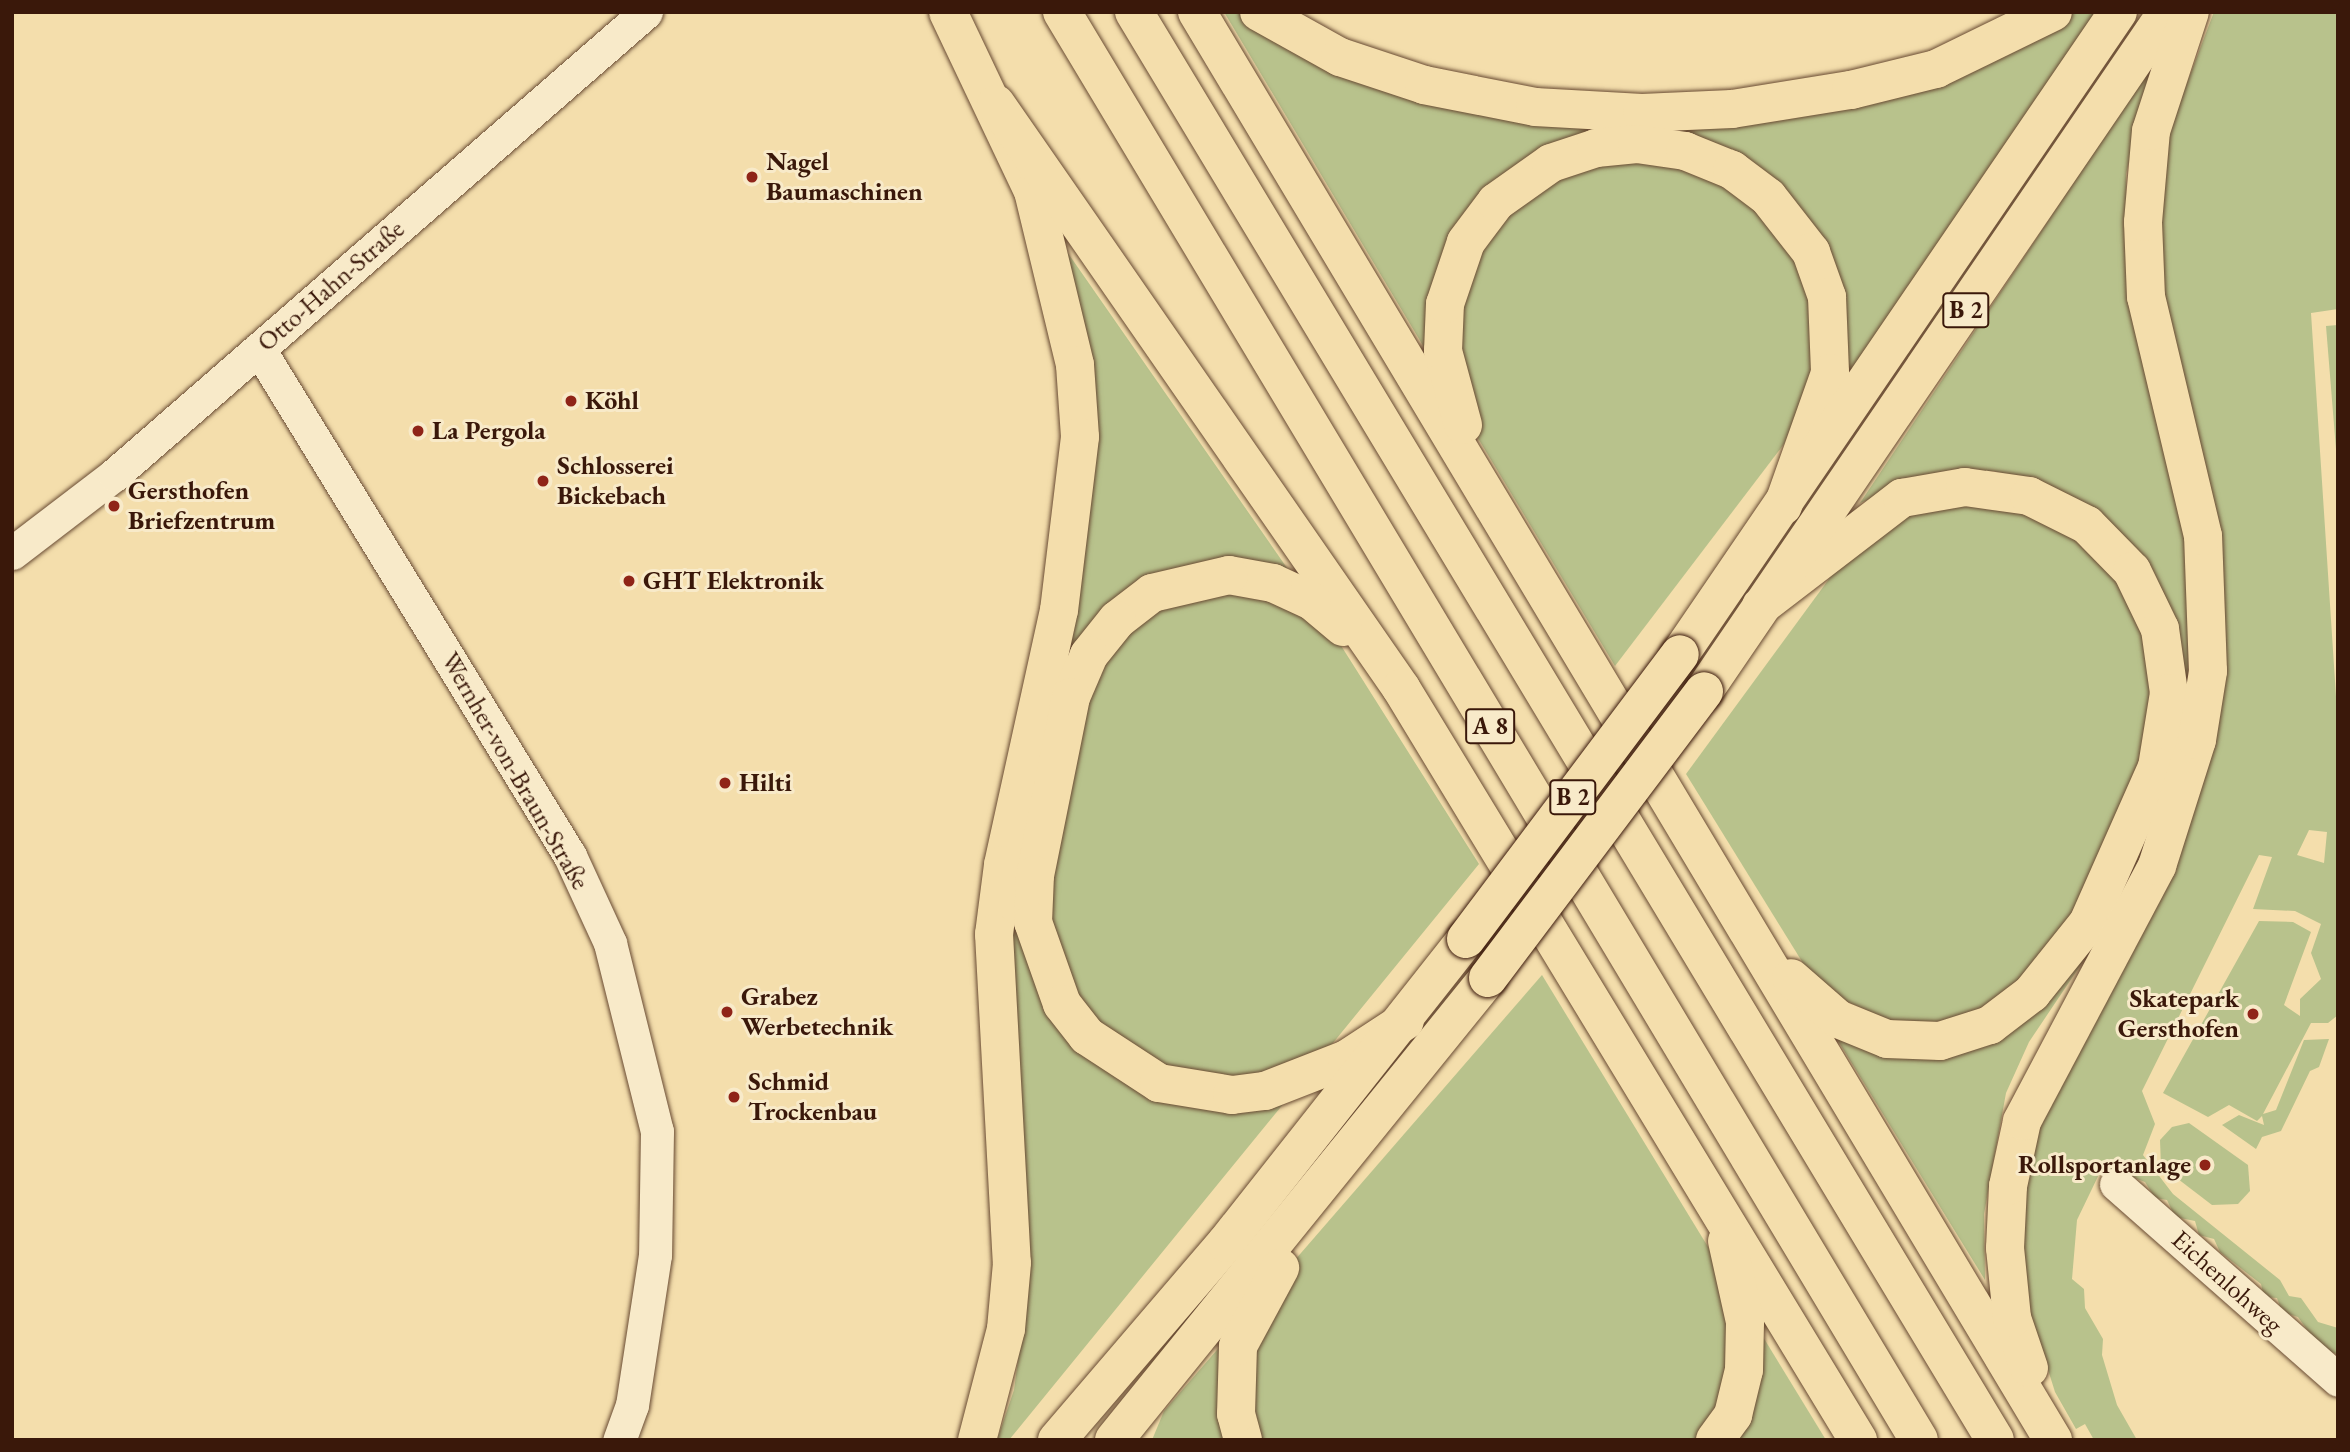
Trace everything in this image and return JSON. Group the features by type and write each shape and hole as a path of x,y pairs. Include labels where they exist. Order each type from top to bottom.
{"highway":[{"path":"948,12 996,104 1033,191 1061,290 1080,437 1059,610 1003,865 994,934 1012,1262 1000,1356 977,1440"},
{"name":"A 8","path":"1062,12 1919,1440"},
{"name":"A 8","path":"1135,12 1995,1440"},
{"path":"1197,12 1494,501 2054,1440"},
{"path":"1259,12 1340,57 1424,85 1535,107 1642,113 1732,109 1851,90 1936,69 2053,12"},
{"name":"B 2","path":"1405,1021 1680,654 2118,12"},
{"name":"B 2","path":"1368,1133 1704,691 2167,12"},
{"path":"2054,1440 2012,1318 2005,1248 2008,1186 2027,1109 2157,866 2197,740 2208,671 2203,536 2146,298 2143,222 2151,131 2190,12"},
{"path":"996,104 1401,688 1715,1199 1858,1440"},
{"path":"1494,501 1456,407 1443,351 1456,264 1466,242 1514,186 1574,155 1637,144 1685,151 1752,182 1798,230 1818,270 1830,318 1830,373 1783,506"},
{"path":"1749,931 1816,1002 1838,1019 1887,1039 1940,1041 1990,1025 2032,993 2088,923 2157,767 2169,693 2160,629 2132,571 2087,525 2029,496 1965,486 1902,498 1761,606"},
{"path":"1401,688 1337,621 1273,583 1228,575 1187,580 1152,593 1103,637 1071,697 1037,863 1033,922 1062,1004 1087,1036 1123,1065 1171,1087 1233,1095 1265,1091 1347,1059 1405,1021"},
{"path":"1057,1440 1405,1021"},
{"path":"1114,1440 1368,1133"},
{"path":"1243,1440 1236,1414 1238,1346 1266,1291 1368,1133"},
{"path":"1715,1199 1745,1322 1744,1370 1733,1415 1715,1440"}],"street":[{"name":"Otto-Hahn-Straße","path":"12,553 259,349 646,12"},
{"name":"Wernher-von-Braun-Straße","path":"259,349 570,856 610,943 657,1131 655,1255 632,1405 619,1440"},
{"name":"Eichenlohweg","path":"2116,1184 2338,1380"}],"green space":[{"path":"1224,12 1237,12 1275,39 1359,76 1772,117 2068,12 2099,12 1833,400 1832,264 1681,135 1491,189 1428,354"},
{"path":"2214,12 2338,12 2338,309 2311,313 2338,727 2338,1015 2328,1023 2311,1023 2263,1114 2276,1110 2304,1040 2329,1039 2319,1067 2310,1071 2281,1131 2262,1137 2256,1149 2222,1125 2239,1115 2264,1125 2262,1116 2257,1121 2229,1105 2208,1117 2163,1093 2259,921 2293,922 2311,932 2284,1005 2300,1016 2300,999 2321,979 2311,953 2321,924 2295,911 2253,909 2272,857 2259,855 2142,1091 2155,1124 2143,1155 2173,1194 2280,1280 2289,1296 2301,1298 2318,1322 2338,1328 2338,1355 2318,1345 2298,1317 2282,1312 2277,1298 2264,1297 2261,1284 2220,1252 2214,1239 2199,1235 2195,1221 2175,1217 2167,1200 2155,1198 2145,1182 2103,1166 2077,1220 2072,1279 2084,1289 2085,1308 2103,1339 2102,1355 2117,1405 2137,1440 2094,1440 2085,1424 2076,1429 2055,1392 2019,1277 2023,1149 2207,757 2161,303 2156,164","holes":["2309,830 2327,832 2324,863 2297,855"]},
{"path":"2154,62 2126,174 2129,291 2181,499 2194,599 2186,695 2174,635 2046,486 1994,471 1937,473 1860,503"},
{"path":"1654,157 1714,175 1764,213 1799,265 1815,325 1809,387 1784,444 1615,666 1455,400 1456,277 1487,222 1592,159"},
{"path":"1063,246 1340,644 1479,864 1009,1440 997,1440 1014,1390 1030,1269 1007,944 1081,562"},
{"path":"2338,325 2338,474 2326,326"},
{"path":"1976,502 2038,514 2094,547 2133,598 2151,647 2151,717 2120,833 2056,945 1981,1014 1913,1031 1819,989 1686,774 1837,568 1884,529 1924,509"},
{"path":"2088,954 2029,1042 2006,1093 1984,1214 1985,1280 1835,1036 2008,1028"},
{"path":"1542,975 1826,1440 1152,1440 1164,1411"},
{"name":"Rollsportanlage","path":"2189,1123 2248,1165 2250,1191 2238,1204 2212,1205 2161,1166 2160,1140 2172,1127"}],"place":[{"name":"Nagel Baumaschinen","path":"752,177"},
{"name":"Köhl","path":"571,401"},
{"name":"La Pergola","path":"418,431"},
{"name":"Schlosserei Bickebach","path":"543,481"},
{"name":"Gersthofen Briefzentrum","path":"114,506"},
{"name":"GHT Elektronik","path":"629,581"},
{"name":"Hilti","path":"725,783"},
{"name":"Grabez Werbetechnik","path":"727,1012"},
{"name":"Skatepark Gersthofen","path":"2253,1014"},
{"name":"Schmid Trockenbau","path":"734,1097"},
{"name":"Rollsportanlage","path":"2205,1165"}]}
